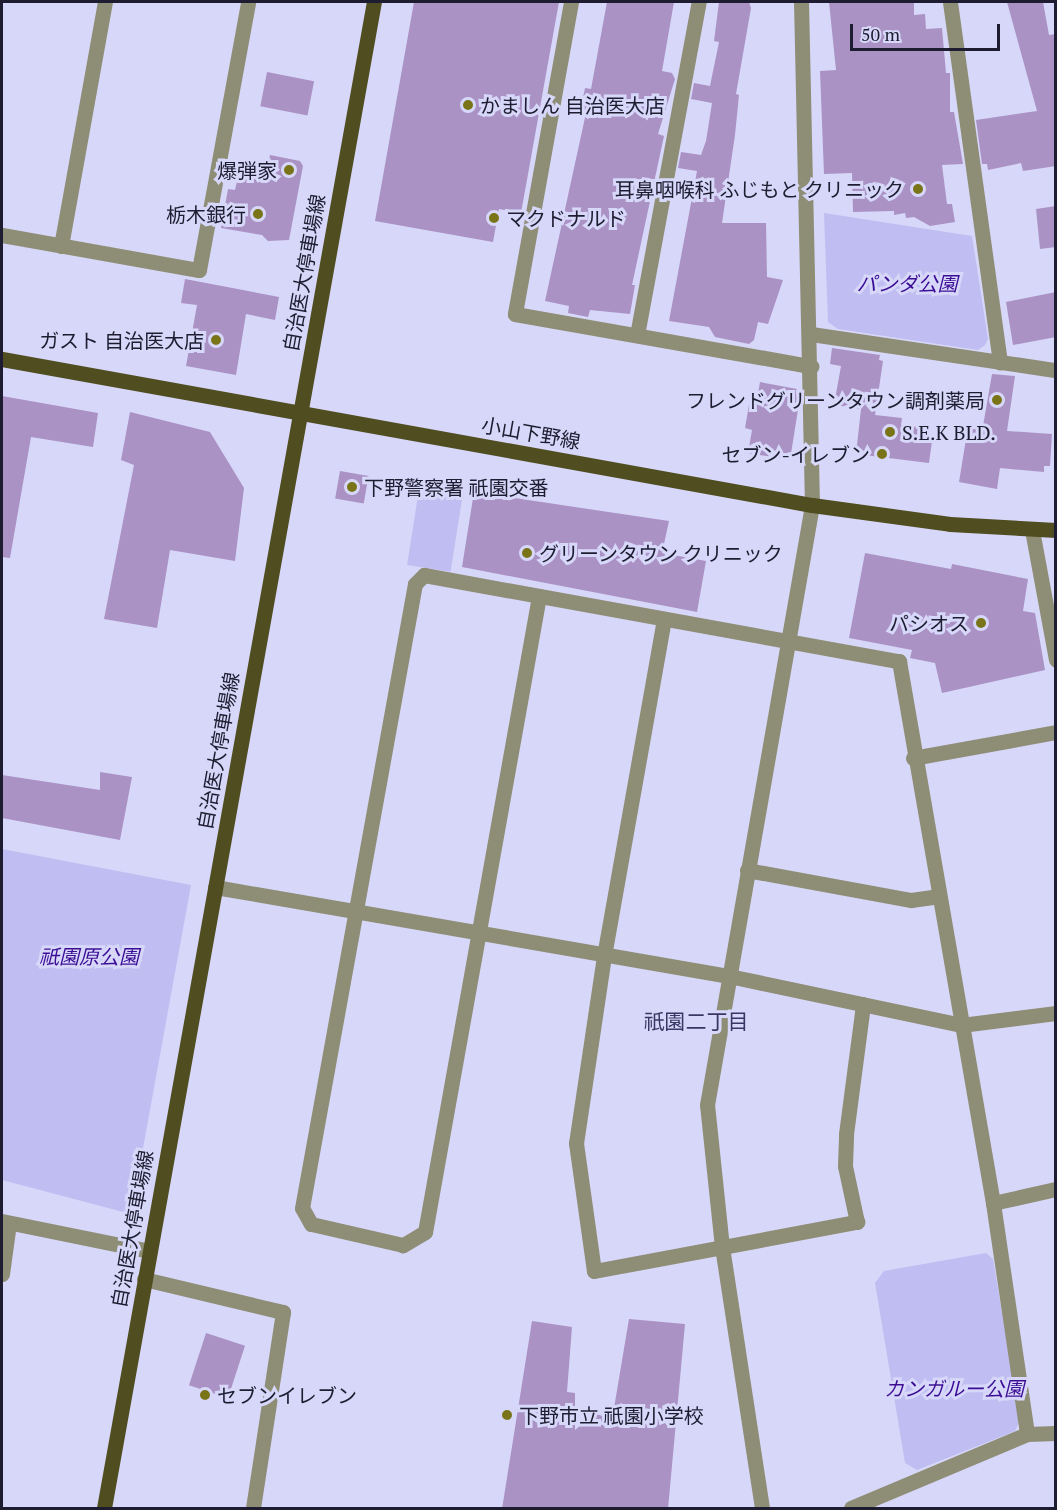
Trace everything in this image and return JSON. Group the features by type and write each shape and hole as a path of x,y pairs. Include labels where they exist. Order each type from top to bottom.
{"main road":[{"name":"自治医大停車場線","path":"104,1509 374,2"},
{"name":"小山下野線","path":"2,359 812,505 950,524 1056,530"}],"street":[{"path":"61,246 105,2"},
{"path":"2,235 199,270 248,2"},
{"path":"571,2 515,314 811,366"},
{"path":"637,335 699,2"},
{"path":"762,1509 722,1247 707,1105 812,505 811,334 798,2"},
{"path":"950,2 1000,363"},
{"path":"811,334 1056,370"},
{"path":"1032,530 1056,660"},
{"path":"539,596 425,1232 403,1245 311,1224 302,1208 415,584 424,575 539,596 664,619 788,642 899,662 913,758 993,1203 1027,1434"},
{"path":"664,619 604,956 576,1143 594,1271 857,1222 845,1166 846,1134 863,1004"},
{"path":"913,758 1056,732"},
{"path":"747,870 911,900 938,896"},
{"path":"215,887 729,976 961,1025 1056,1013"},
{"path":"993,1203 1056,1189"},
{"path":"2,1274 5,1222 149,1251"},
{"path":"144,1279 283,1312 253,1509"},
{"path":"851,1509 1027,1434 1056,1433"}],"green space":[{"name":"パンダ公園","path":"824,213 972,236 988,339 985,345 978,350 838,329 828,322"},
{"path":"421,477 464,484 451,572 407,565"},
{"name":"祇園原公園","path":"2,849 191,885 131,1214 2,1180"},
{"name":"カンガルー公園","path":"986,1253 993,1259 1020,1420 1015,1431 917,1470 905,1463 875,1283 884,1271"}],"building":[{"name":"かましん 自治医大店","path":"414,2 559,2 521,213 499,209 493,242 375,221"},
{"path":"607,2 674,2 662,71 672,73 675,79 658,134 664,136 632,285 635,285 630,314 590,310 588,317 568,313 569,306 545,301 586,113 580,112 585,88 591,89"},
{"path":"719,2 749,2 751,8 736,94 739,95 735,135 722,223 766,223 767,277 783,280 768,324 758,322 754,340 749,344 715,337 709,327 669,321 697,171 678,168 681,152 701,155 706,141 712,103 691,99 694,83 710,86 719,42 714,41"},
{"path":"829,2 914,2 914,15 925,14 926,29 942,28 946,73 950,73 950,112 954,112 963,164 942,165 947,204 952,204 955,222 930,226 914,217 906,218 905,213 894,215 894,211 853,212 852,173 824,174 820,71 836,70"},
{"path":"1007,2 1043,2 1049,35 1056,34 1056,166 1023,171 1021,163 988,170 987,164 982,164 976,120 1037,111"},
{"path":"267,72 314,81 307,116 260,106"},
{"path":"270,155 300,161 303,166 289,240 268,241 262,235 221,228 228,189 235,190 242,159 268,165"},
{"path":"1056,206 1056,247 1040,249 1036,209"},
{"path":"185,279 279,297 275,320 246,314 236,375 186,366 197,305 181,303"},
{"path":"1056,292 1056,337 1013,345 1006,302"},
{"path":"832,348 880,355 879,360 883,361 875,415 902,418 901,425 918,427 917,439 932,441 929,463 856,454 861,409 834,405 841,366 830,364"},
{"path":"992,374 1015,376 1007,431 1052,434 1050,466 1044,466 1044,472 1000,468 997,489 959,482 968,427 983,426"},
{"path":"760,382 797,389 796,396 800,397 790,460 748,453 752,430 745,428 750,399 757,400"},
{"path":"2,396 98,413 93,447 31,437 10,558 2,557"},
{"path":"130,412 210,432 244,488 235,561 170,550 157,628 104,619 134,465 121,460"},
{"name":"下野警察署 祇園交番","path":"340,471 369,476 364,504 335,499"},
{"path":"474,492 669,521 662,553 706,561 697,612 462,567"},
{"path":"865,553 951,569 952,564 1028,579 1023,611 1035,613 1045,670 942,693 935,663 910,658 912,650 849,638"},
{"path":"100,772 132,777 120,840 2,818 2,775 100,790"},
{"path":"629,1319 685,1324 668,1509 502,1509 532,1321 572,1327 567,1392 575,1393 575,1430 595,1413 612,1420"},
{"path":"206,1333 245,1346 228,1398 189,1385"}],"place":[{"name":"かましん 自治医大店","path":"468,105"},
{"name":"爆弾家","path":"289,170"},
{"name":"耳鼻咽喉科 ふじもと クリニック","path":"918,189"},
{"name":"栃木銀行","path":"258,214"},
{"name":"マクドナルド","path":"494,218"},
{"name":"ガスト 自治医大店","path":"216,340"},
{"name":"フレンドグリーンタウン調剤薬局","path":"997,400"},
{"name":"S.E.K BLD.","path":"890,432"},
{"name":"セブン-イレブン","path":"882,454"},
{"name":"下野警察署 祇園交番","path":"352,487"},
{"name":"グリーンタウン クリニック","path":"527,553"},
{"name":"パシオス","path":"981,623"},
{"name":"セブンイレブン","path":"205,1395"},
{"name":"下野市立 祇園小学校","path":"507,1415"}],"district":[{"name":"祇園二丁目","path":"696,1021"}]}
